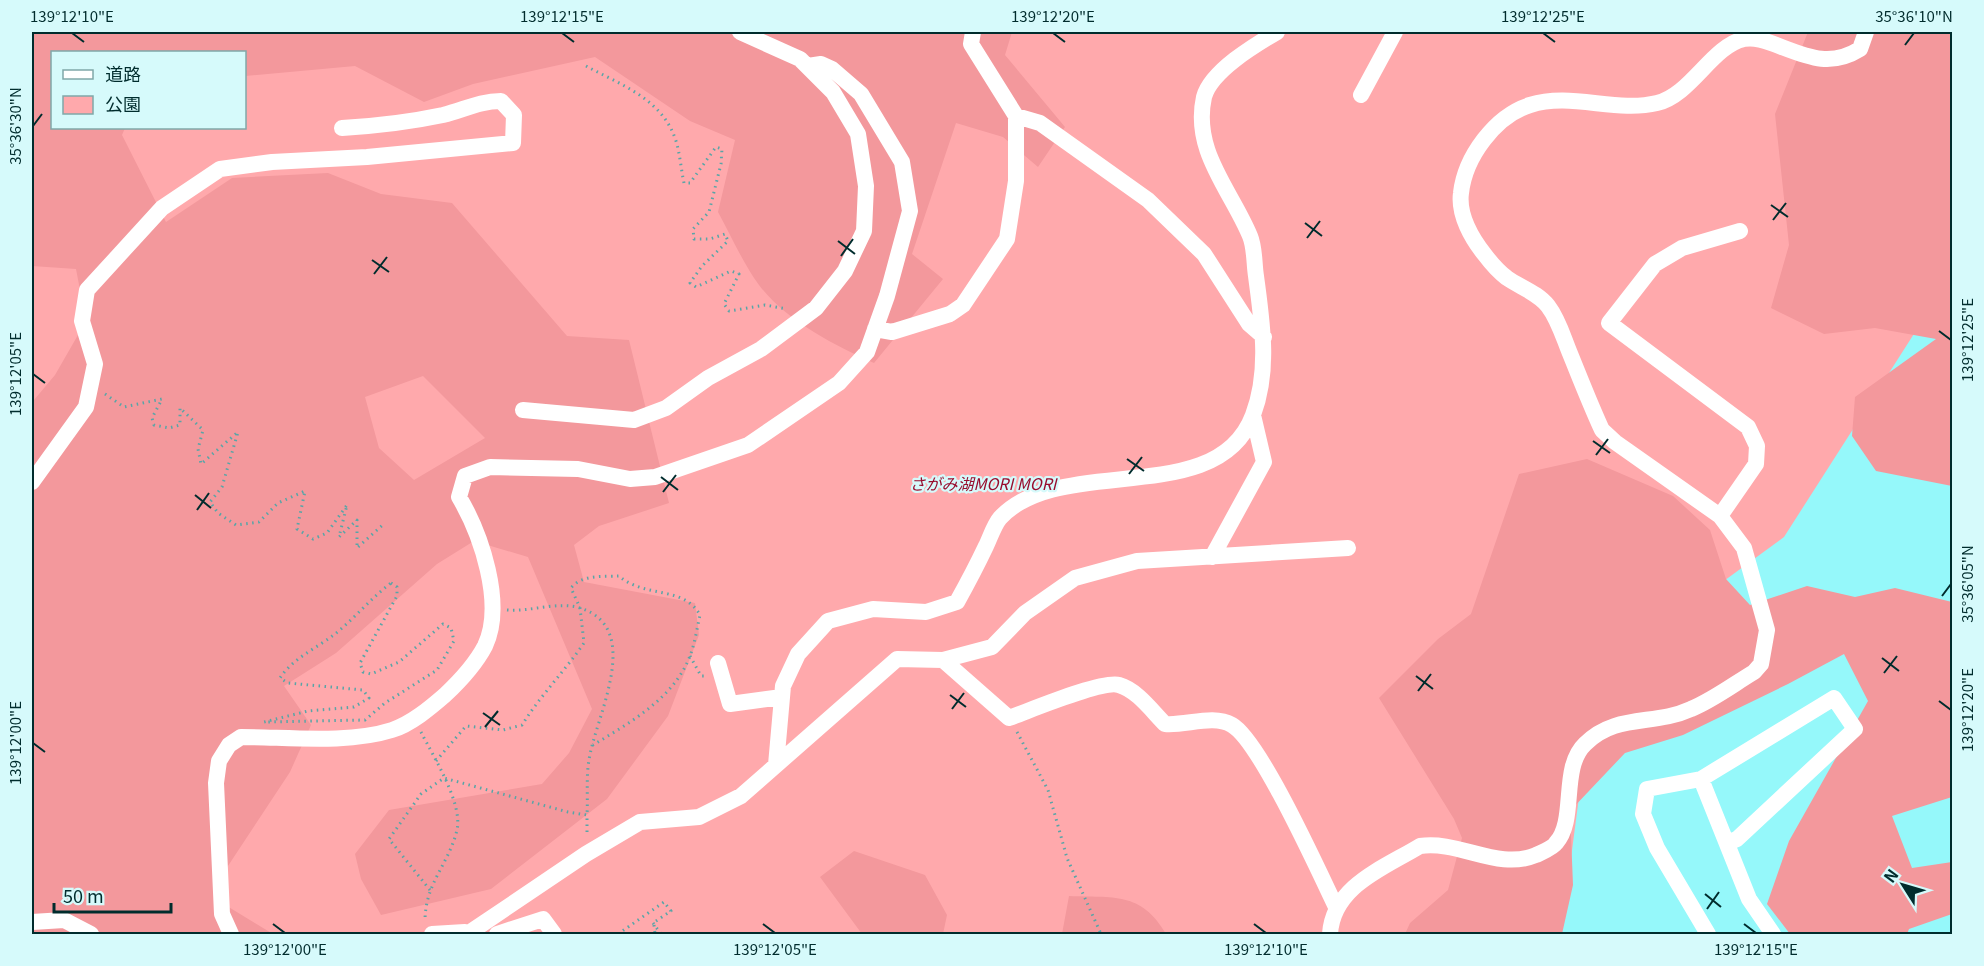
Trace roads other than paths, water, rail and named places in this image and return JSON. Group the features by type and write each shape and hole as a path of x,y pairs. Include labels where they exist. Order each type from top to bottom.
{"street":[{"path":"523,410 634,420 666,408 708,378 761,349 816,308 845,271 864,231 866,186 858,134 833,92 800,59 740,32"},
{"path":"875,329 892,332 950,314 963,305 1006,239 1016,181 1016,117 971,44 973,32"},
{"path":"776,765 783,686 798,654 828,621 873,609 927,612 957,603 1000,518 1040,491 1182,470 1215,460 1243,436 1253,415 1262,372 1264,337 1251,238 1206,153 1202,124 1205,95 1228,64 1277,32"},
{"path":"1361,95 1395,32"},
{"path":"1330,934 1336,907 1347,892 1420,846 1432,844 1517,860 1536,855 1557,843 1566,819 1571,771 1583,745 1607,726 1691,709 1754,672 1761,664 1767,630 1744,548 1720,516 1615,442 1602,430 1561,328 1548,304 1507,278 1485,256 1467,227 1460,195 1471,156 1496,126 1530,105 1564,101 1629,105 1658,103 1684,87 1726,48 1744,39 1760,39 1810,57 1827,60 1845,58 1860,49 1866,32"},
{"path":"231,934 222,914 216,783 219,761 230,745 241,737 355,737 393,730 426,711 465,676 486,644 493,608 486,562 472,518 459,497 465,476 490,467 578,469 630,479 655,477 748,445 839,383 867,352 910,211 902,162 861,94 832,69 821,64 808,66"},
{"path":"32,482 86,407 96,364 82,321 87,290 162,208 220,169 272,162 367,157 513,142 514,115 501,101 483,101 445,114 375,126 342,128"},
{"path":"1016,117 1040,123 1148,200 1204,254 1249,324 1264,337"},
{"path":"1720,516 1756,464 1757,446 1748,427 1609,323 1655,264 1682,248 1740,231"},
{"path":"1212,557 1264,462 1253,415"},
{"path":"428,929 472,934 586,854 640,822 699,817 741,796 897,659 944,660 992,647 1025,613 1075,578 1137,561 1348,549"},
{"path":"944,660 1009,718 1100,686 1119,684 1137,696 1165,724 1180,725 1214,720 1233,725 1259,756 1336,907"},
{"path":"718,663 730,704 782,697"},
{"path":"1708,934 1657,848 1643,814 1647,789 1701,779 1834,698 1855,729 1737,839 1727,843"},
{"path":"1701,779 1749,898 1773,934"},
{"path":"32,922 64,920 91,934"},
{"path":"497,934 543,920 554,934"}],"park label":[{"name":"さがみ湖MORI MORI","path":"983,483"}]}
